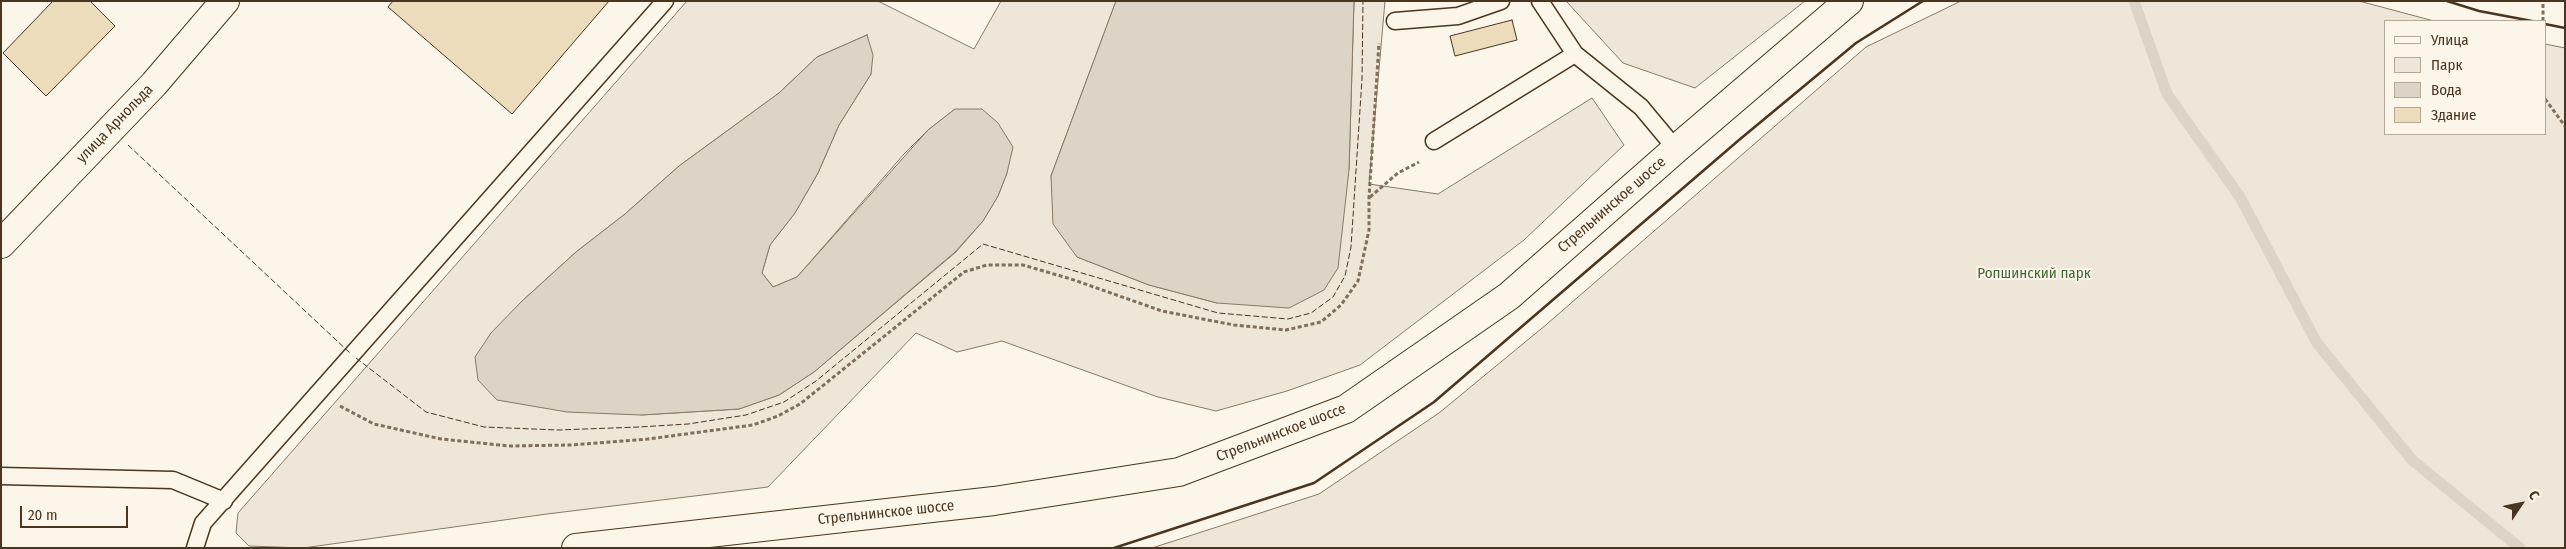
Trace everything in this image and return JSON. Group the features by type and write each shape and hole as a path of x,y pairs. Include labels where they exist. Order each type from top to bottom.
{"main road":[{"name":"улица Арнольда","path":"1,244 154,84 225,1"},
{"name":"Стрельнинское шоссе","path":"576,548 994,501 1179,472 1346,409 1509,296 1676,149 1849,1"}],"lane":[{"path":"195,548 204,523 666,1"},
{"path":"1395,21 1458,16 1501,1"},
{"path":"1540,1 1575,54 1641,107 1676,149"},
{"path":"1434,141 1575,54"},
{"path":"1,476 173,480 224,501"}],"path":[{"path":"2543,1 2543,20"},
{"path":"318,395 374,424 441,439 509,446 570,446 648,439 753,424 778,416 800,404 964,272 986,265 1023,266 1072,279 1162,311 1234,325 1286,330 1321,322 1341,306 1358,281 1369,230 1369,198 1379,40 1395,21"},
{"path":"2546,101 2565,126"},
{"path":"1369,198 1398,172 1422,160 1434,141"}],"green space":[{"path":"687,1 878,1 974,49 1001,1 1116,1 1051,176 1077,257 1149,285 1217,303 1349,170 1354,1 1385,1 1369,184 1438,194 1592,98 1624,145 1524,240 1360,365 1287,391 1216,411 1158,397 1002,341 957,352 916,333 768,487 547,514 303,548 249,546 236,533 238,513","holes":["867,35 871,74 839,125 818,173 795,213 770,245 762,273 773,287 797,277 904,154 928,130 955,109 1007,173 998,196 983,221 956,252 814,372 779,395 739,409 641,415 521,302 576,252 625,214 679,166 779,93 817,57"]},
{"path":"1566,1 1805,1 1695,88 1623,63"},
{"name":"Ропшинский парк","path":"1961,1 2359,1 2430,20 2384,20 2384,135 2546,135 2546,44 2565,48 2565,548 1152,548 1319,494 1439,413 1547,324 1866,47"}],"water":[{"path":"1116,1 1354,1 1349,170 1338,268 1324,290 1289,308 1217,303 1149,285 1077,257 1053,224 1051,176"},
{"path":"867,35 873,55 871,74 839,125 818,173 795,213 770,245 762,273 773,287 797,277 928,130 955,109 982,109 998,123 1013,147 1007,173 998,196 983,221 955,252 814,372 779,395 739,409 641,415 567,412 497,400 478,380 475,357 491,333 521,302 576,252 625,214 679,166 779,93 817,57"}],"building":[{"path":"53,1 90,1 115,26 46,96 3,53"},
{"path":"393,1 609,1 512,114 388,7"},
{"path":"1512,20 1517,40 1455,56 1450,36"}],"waterway":[{"path":"2134,1 2167,94 2240,197 2317,343 2412,460 2520,548"}],"fence":[{"path":"356,358 426,412 484,427 558,430 639,427 688,424 746,415 784,402 816,381 983,244 1218,313 1288,319 1311,313 1333,297 1345,276 1351,247 1362,79 1363,1"},
{"path":"128,145 350,353"}],"wall":[{"path":"1114,548 1314,483 1434,402 1739,140 1856,43 1923,1"},
{"path":"2447,1 2479,11 2527,20"},
{"path":"2546,24 2565,28"}]}
